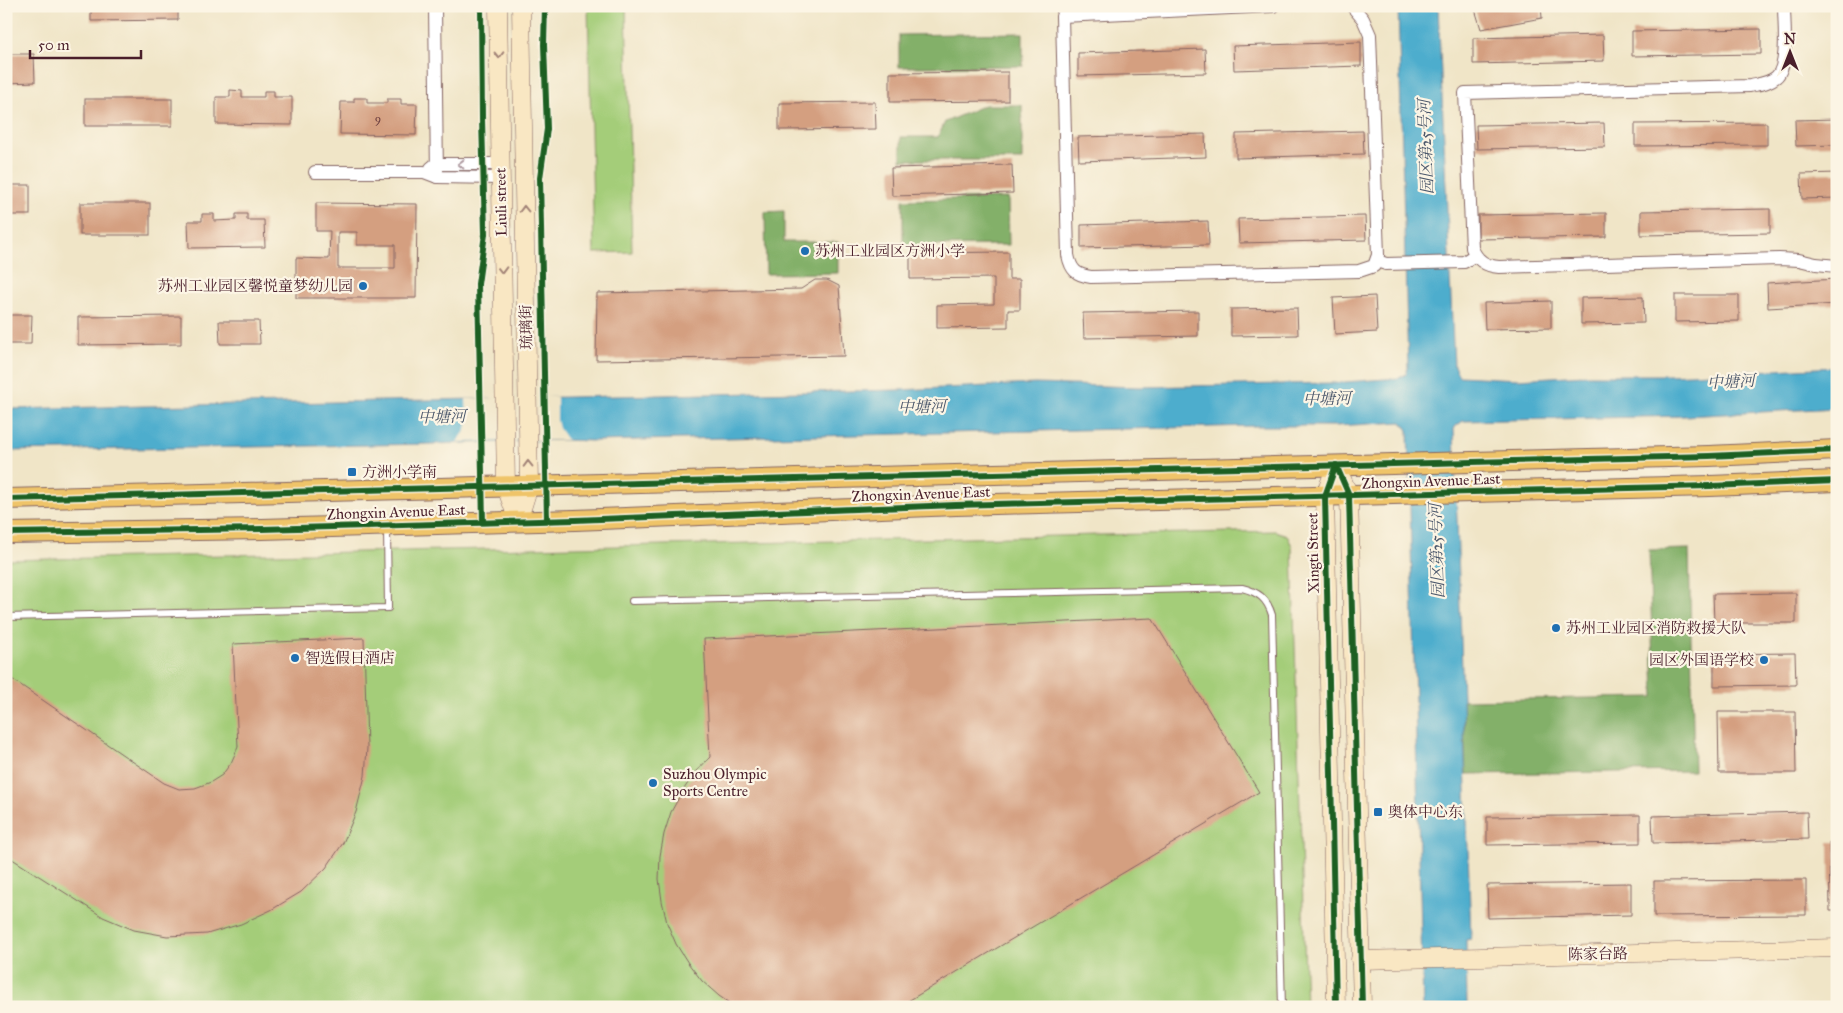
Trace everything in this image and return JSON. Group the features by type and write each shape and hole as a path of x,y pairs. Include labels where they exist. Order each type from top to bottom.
{"main road":[{"name":"Zhongxin Avenue East","path":"6,499 1709,456 1837,450"},
{"name":"Zhongxin Avenue East","path":"6,533 262,529 956,505 1837,481"}],"street":[{"path":"435,6 437,177"},
{"name":"Liuli street","path":"498,6 506,486"},
{"name":"琉璃街","path":"518,521 529,486 521,6"},
{"path":"1273,6 1062,16 1068,255 1073,270 1080,275 1091,277 1360,271 1374,266 1378,255 1370,35 1363,19 1352,6"},
{"path":"1784,6 1784,61 1782,70 1777,76 1766,82 1750,86 1465,93 1470,240 1474,255 1481,262 1500,268 1779,259 1837,266"},
{"path":"424,172 436,164 500,171"},
{"path":"315,172 424,172 437,177 500,171"},
{"path":"1377,261 1386,264 1464,262 1474,255"},
{"path":"1336,465 1349,495 1362,1007"},
{"name":"Xingti Street","path":"1336,465 1324,496 1336,1007"},
{"path":"506,486 518,521"},
{"name":"陈家台路","path":"1360,960 1837,948"}],"lane":[{"path":"6,617 388,608 387,524"},
{"path":"632,602 1242,588 1260,594 1270,606 1272,615 1282,1007"}],"green space":[{"path":"588,6 626,6 632,252 594,253"},
{"path":"1023,33 1023,66 899,67 899,35"},
{"path":"985,105 1022,105 1022,160 901,160 901,137 938,137 945,122"},
{"path":"1008,198 1009,245 903,246 903,200"},
{"path":"784,211 784,242 838,242 838,273 766,274 765,212"},
{"name":"Suzhou Olympic Sports Centre","path":"1275,531 1287,535 1292,546 1306,1007 6,1007 6,560"},
{"path":"1689,549 1694,771 1466,774 1463,700 1654,697 1649,550"}],"water":[{"path":"1398,6 1438,6 1454,366 1459,376 1518,379 1585,375 1669,375 1837,367 1837,408 1685,416 1463,421 1454,429 1471,939 1466,940 1467,1007 1423,1007 1408,430 1402,422 1336,426 1255,426 593,441 561,440 6,451 6,409 898,390 1035,384 1140,387 1332,383 1399,378 1406,374 1408,368"}],"pier":[{"path":"557,397 557,420 559,428 567,440 457,442 466,430 466,399"}],"building":[{"path":"91,6 178,6 178,20 91,21"},
{"path":"1474,6 1541,6 1542,18 1481,29"},
{"path":"1761,29 1761,54 1632,56 1632,31"},
{"path":"1603,35 1604,61 1473,64 1473,38"},
{"path":"1361,42 1361,66 1234,70 1233,46"},
{"path":"1205,49 1206,73 1078,76 1078,53"},
{"path":"6,54 34,54 35,82 6,83"},
{"path":"1008,72 1008,101 890,102 890,73"},
{"path":"230,90 242,91 242,97 264,97 264,91 274,91 274,97 292,97 292,125 216,124 216,97 230,97"},
{"path":"354,98 367,98 367,103 387,103 387,99 401,99 401,104 417,104 416,135 340,134 341,102 354,102"},
{"path":"85,99 172,99 172,126 85,126"},
{"path":"875,102 876,129 779,130 779,103"},
{"path":"1837,119 1837,145 1796,146 1795,120"},
{"path":"1604,123 1605,147 1477,149 1476,125"},
{"path":"1767,123 1767,145 1635,146 1635,124"},
{"path":"1363,131 1364,154 1236,158 1236,134"},
{"path":"1205,134 1206,157 1079,161 1078,137"},
{"path":"1012,165 1013,193 892,196 891,168"},
{"path":"1837,173 1837,198 1802,199 1801,174"},
{"path":"6,185 30,185 30,215 6,215"},
{"path":"80,203 150,203 150,235 80,235"},
{"path":"316,203 417,204 416,298 296,298 296,258 329,259 330,231 316,231","holes":["338,232 357,232 357,245 395,245 395,268 338,268"]},
{"path":"1770,209 1770,233 1641,235 1641,211"},
{"path":"1606,213 1606,237 1478,239 1478,215"},
{"path":"202,214 214,214 214,221 236,220 236,214 247,214 247,220 264,220 265,247 189,248 188,221 202,221"},
{"path":"1365,216 1366,240 1239,243 1238,219"},
{"path":"1208,221 1209,245 1081,248 1081,225"},
{"path":"1009,252 1009,279 1020,279 1020,310 1008,310 1008,327 937,328 937,305 994,304 994,278 910,279 910,253"},
{"path":"1837,279 1837,304 1768,308 1767,283"},
{"path":"815,280 827,280 839,286 844,356 596,360 597,293 801,289"},
{"path":"1675,295 1739,295 1739,321 1675,322"},
{"path":"1375,296 1377,332 1335,334 1333,298"},
{"path":"1643,297 1644,323 1581,324 1581,298"},
{"path":"1551,301 1551,328 1485,329 1484,303"},
{"path":"1297,308 1298,335 1231,336 1231,309"},
{"path":"1198,311 1198,336 1084,338 1083,313"},
{"path":"6,315 32,315 31,344 6,344"},
{"path":"181,316 181,344 78,345 78,317"},
{"path":"219,321 259,321 260,344 220,344"},
{"path":"1796,593 1796,623 1714,623 1713,594"},
{"path":"1152,618 1259,792 898,1007 735,1007 702,981 688,963 676,944 667,923 659,879 660,856 671,812 694,774 710,757 704,639"},
{"path":"364,638 367,748 365,776 356,812 343,843 326,868 301,892 271,910 241,924 207,934 167,936 134,930 103,917 6,855 6,675 164,783 179,789 195,788 211,782 222,775 231,763 238,747 233,644"},
{"path":"1795,653 1796,685 1714,686 1714,654"},
{"path":"1718,712 1795,712 1796,773 1719,773"},
{"path":"1807,812 1808,839 1653,843 1652,816"},
{"path":"1640,815 1640,843 1487,845 1487,817"},
{"path":"1829,842 1837,842 1837,911 1830,911"},
{"path":"1806,880 1806,915 1654,916 1654,881"},
{"path":"1631,883 1631,915 1488,918 1487,885"}],"cycle path":[{"path":"481,6 485,234 478,284 483,522"},
{"path":"545,6 544,45 547,129 540,178 547,520"},
{"path":"6,499 1709,456 1837,450"},
{"path":"1336,465 1349,495 1362,1007"},
{"path":"1336,465 1325,496 1336,1007"},
{"path":"6,533 262,529 575,520 956,505 1710,486 1837,481"}],"place":[{"name":"苏州工业园区方洲小学","path":"805,251"},
{"name":"苏州工业园区馨悦童梦幼儿园","path":"363,286"},
{"name":"方洲小学南","path":"352,472"},
{"name":"苏州工业园区消防救援大队","path":"1556,628"},
{"name":"智选假日酒店","path":"295,658"},
{"name":"园区外国语学校","path":"1764,660"},
{"name":"Suzhou Olympic Sports Centre","path":"653,783"},
{"name":"奥体中心东","path":"1378,812"}],"water label":[{"name":"园区第25号河","path":"1425,147"},
{"name":"中塘河","path":"1731,381"},
{"name":"中塘河","path":"1327,398"},
{"name":"中塘河","path":"922,406"},
{"name":"中塘河","path":"442,416"},
{"name":"园区第25号河","path":"1436,551"}]}
